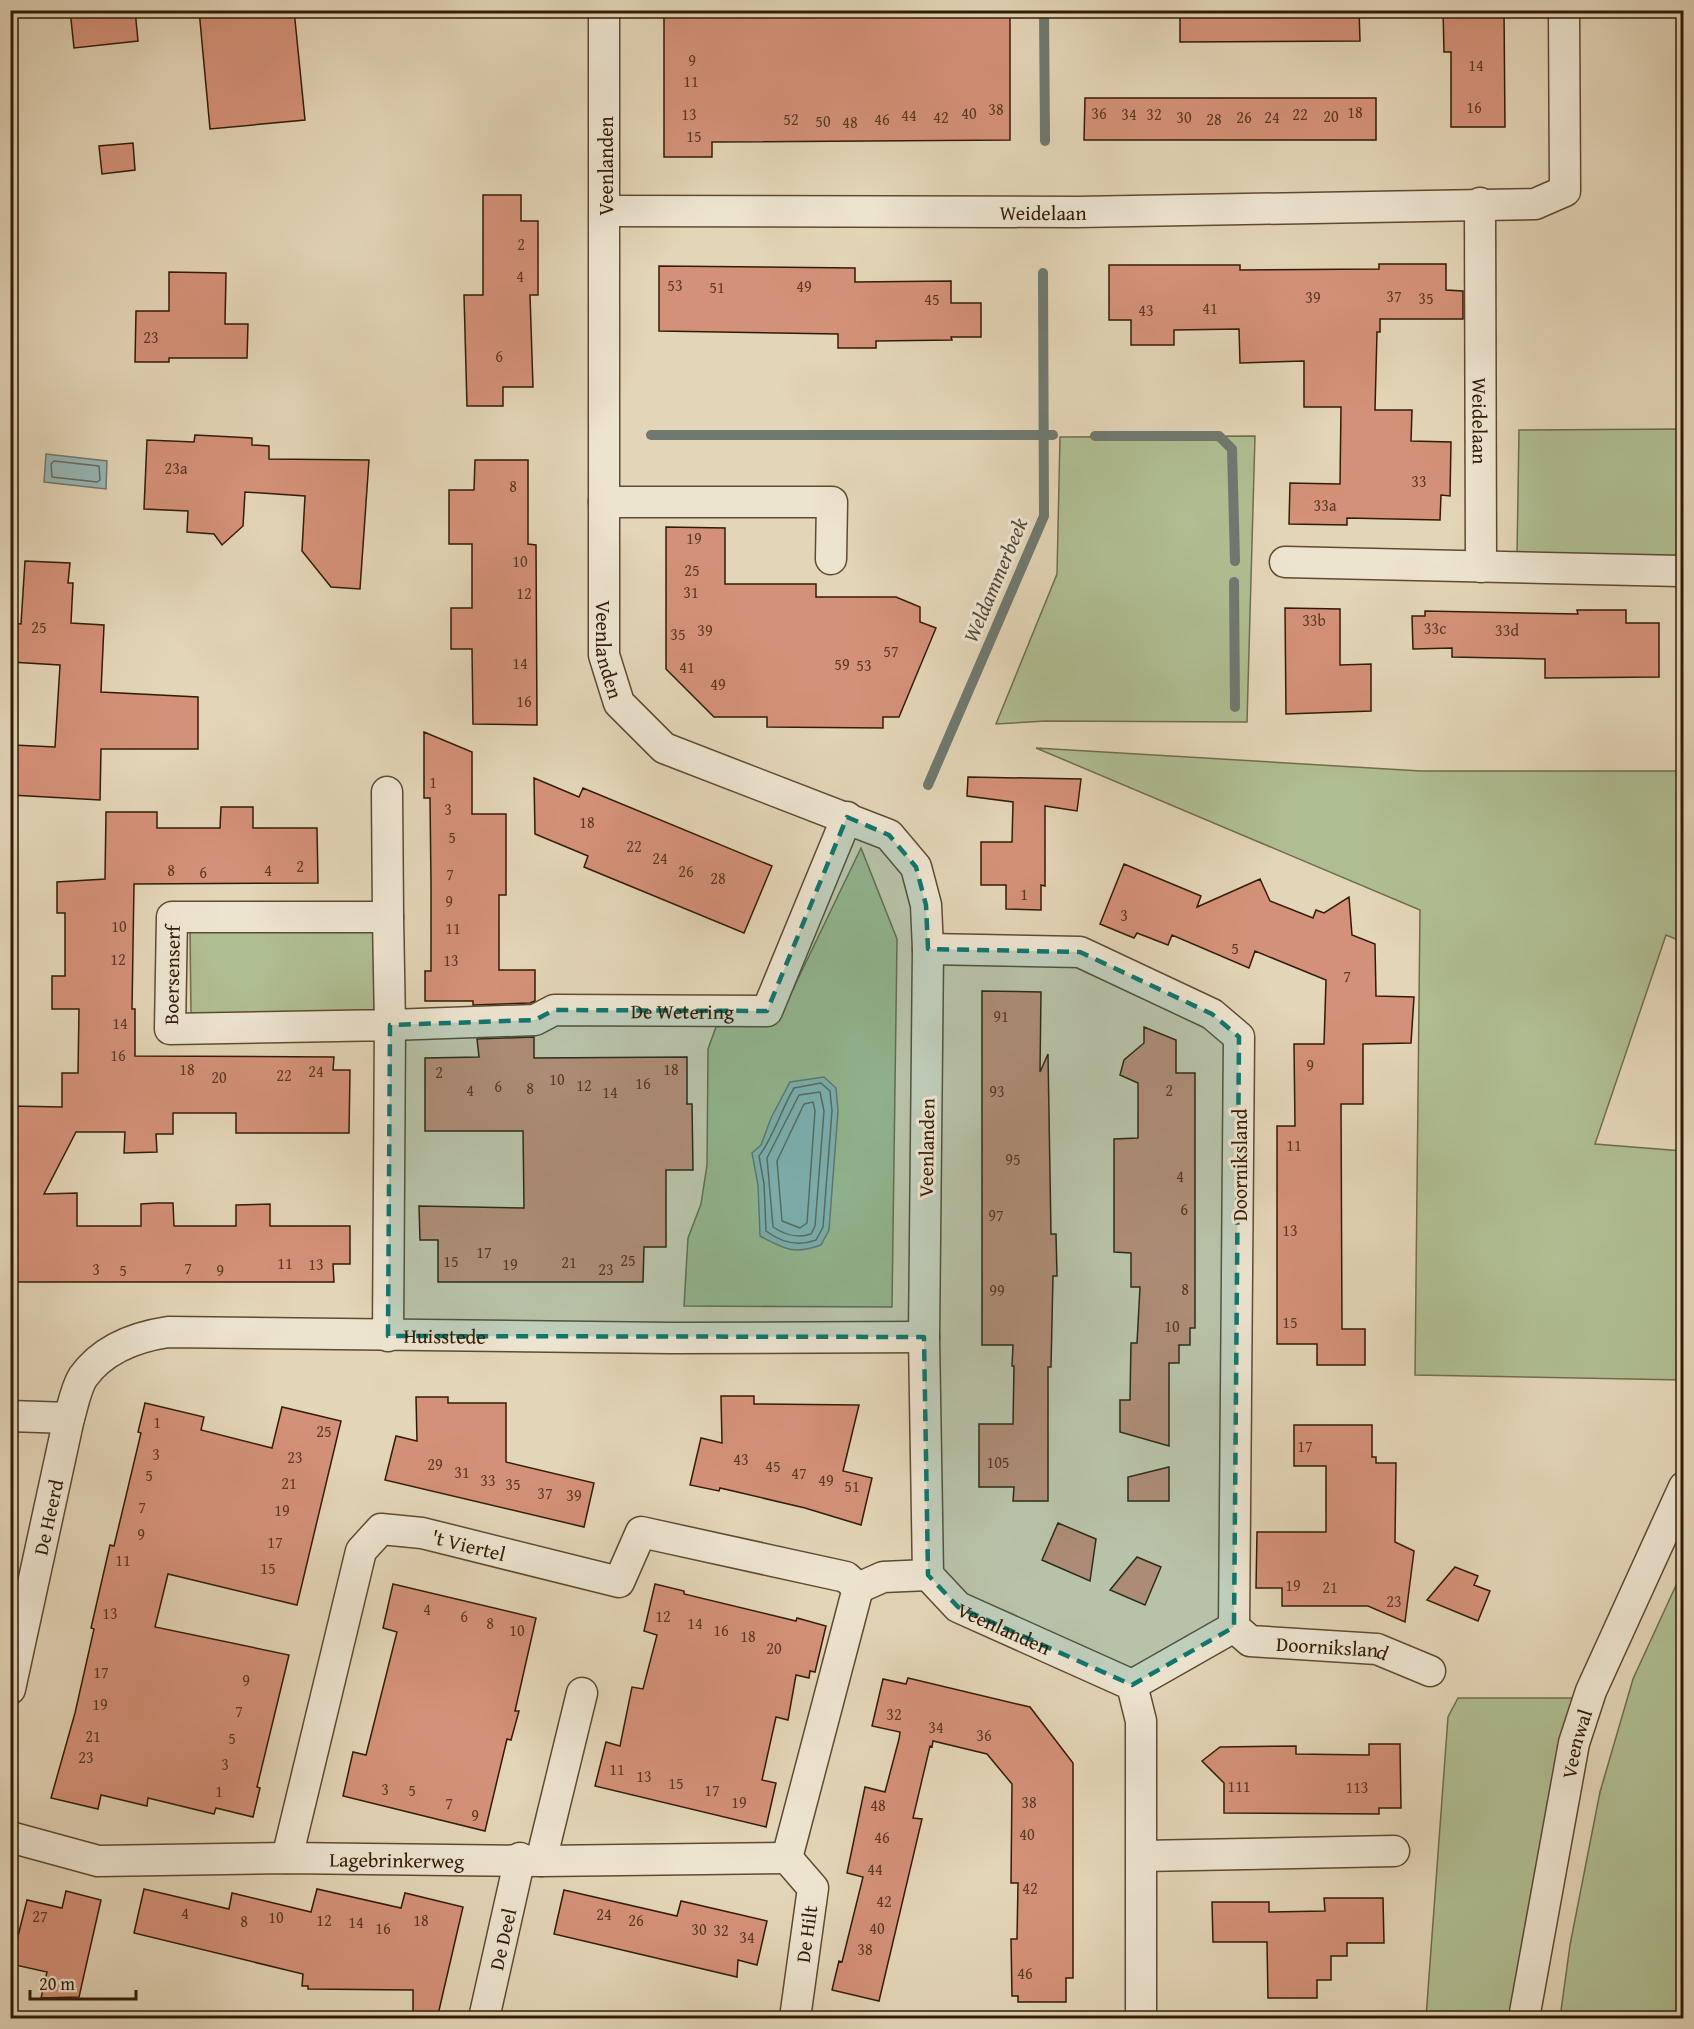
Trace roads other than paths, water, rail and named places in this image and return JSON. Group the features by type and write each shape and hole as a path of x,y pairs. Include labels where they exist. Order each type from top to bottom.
{"street":[{"name":"Veenlanden","path":"604,10 604,655 619,703 664,748 889,835 916,867 926,905 928,949 924,1337 928,1575 958,1607 1132,1685"},
{"name":"Weidelaan","path":"605,211 1077,212 1480,203 1535,204 1565,191 1564,10"},
{"name":"Weidelaan","path":"1480,203 1481,567"},
{"path":"604,502 832,502 831,559"},
{"path":"1285,562 1680,571"},
{"path":"387,792 390,1025 388,1336"},
{"name":"De Wetering","path":"390,1025 535,1020 554,1010 767,1011 847,817"},
{"name":"Boersenserf","path":"388,917 172,917 170,1029 390,1025"},
{"name":"Doorniksland","path":"928,949 1080,952 1212,1014 1239,1037 1234,1627 1250,1641 1377,1648 1431,1671"},
{"name":"Huisstede","path":"69,1418 82,1379 104,1355 139,1336 168,1332 388,1336 924,1337"},
{"path":"10,1416 69,1418"},
{"name":"De Heerd","path":"10,1689 69,1418"},
{"name":"Veenwal","path":"1524,2019 1574,1743 1591,1691 1683,1487"},
{"name":"'t Viertel","path":"287,1858 362,1551 381,1529 422,1533 619,1582 641,1532 846,1577 858,1588"},
{"path":"787,1858 858,1588 883,1577 928,1575"},
{"path":"1141,2019 1141,1721 1132,1685 1234,1627"},
{"path":"530,1860 582,1693"},
{"name":"Lagebrinkerweg","path":"10,1837 98,1861 287,1858 530,1860 787,1858"},
{"path":"1142,1856 1394,1851"},
{"name":"De Hilt","path":"787,1858 813,1888 795,2019"},
{"name":"De Deel","path":"484,2019 530,1860"}],"water":[{"path":"46,454 107,461 106,489 44,482"},
{"path":"824,1077 836,1088 838,1111 829,1230 821,1245 803,1250 789,1249 760,1236 758,1185 752,1153 761,1145 771,1118 790,1082"}],"waterway":[{"name":"Weldammerbeek","path":"1044,10 1045,141"},
{"name":"Weldammerbeek","path":"928,785 1044,516 1043,273"},
{"path":"651,435 1053,435"},
{"path":"1095,436 1219,436 1232,449 1235,561"},
{"path":"1234,582 1235,707"}]}
